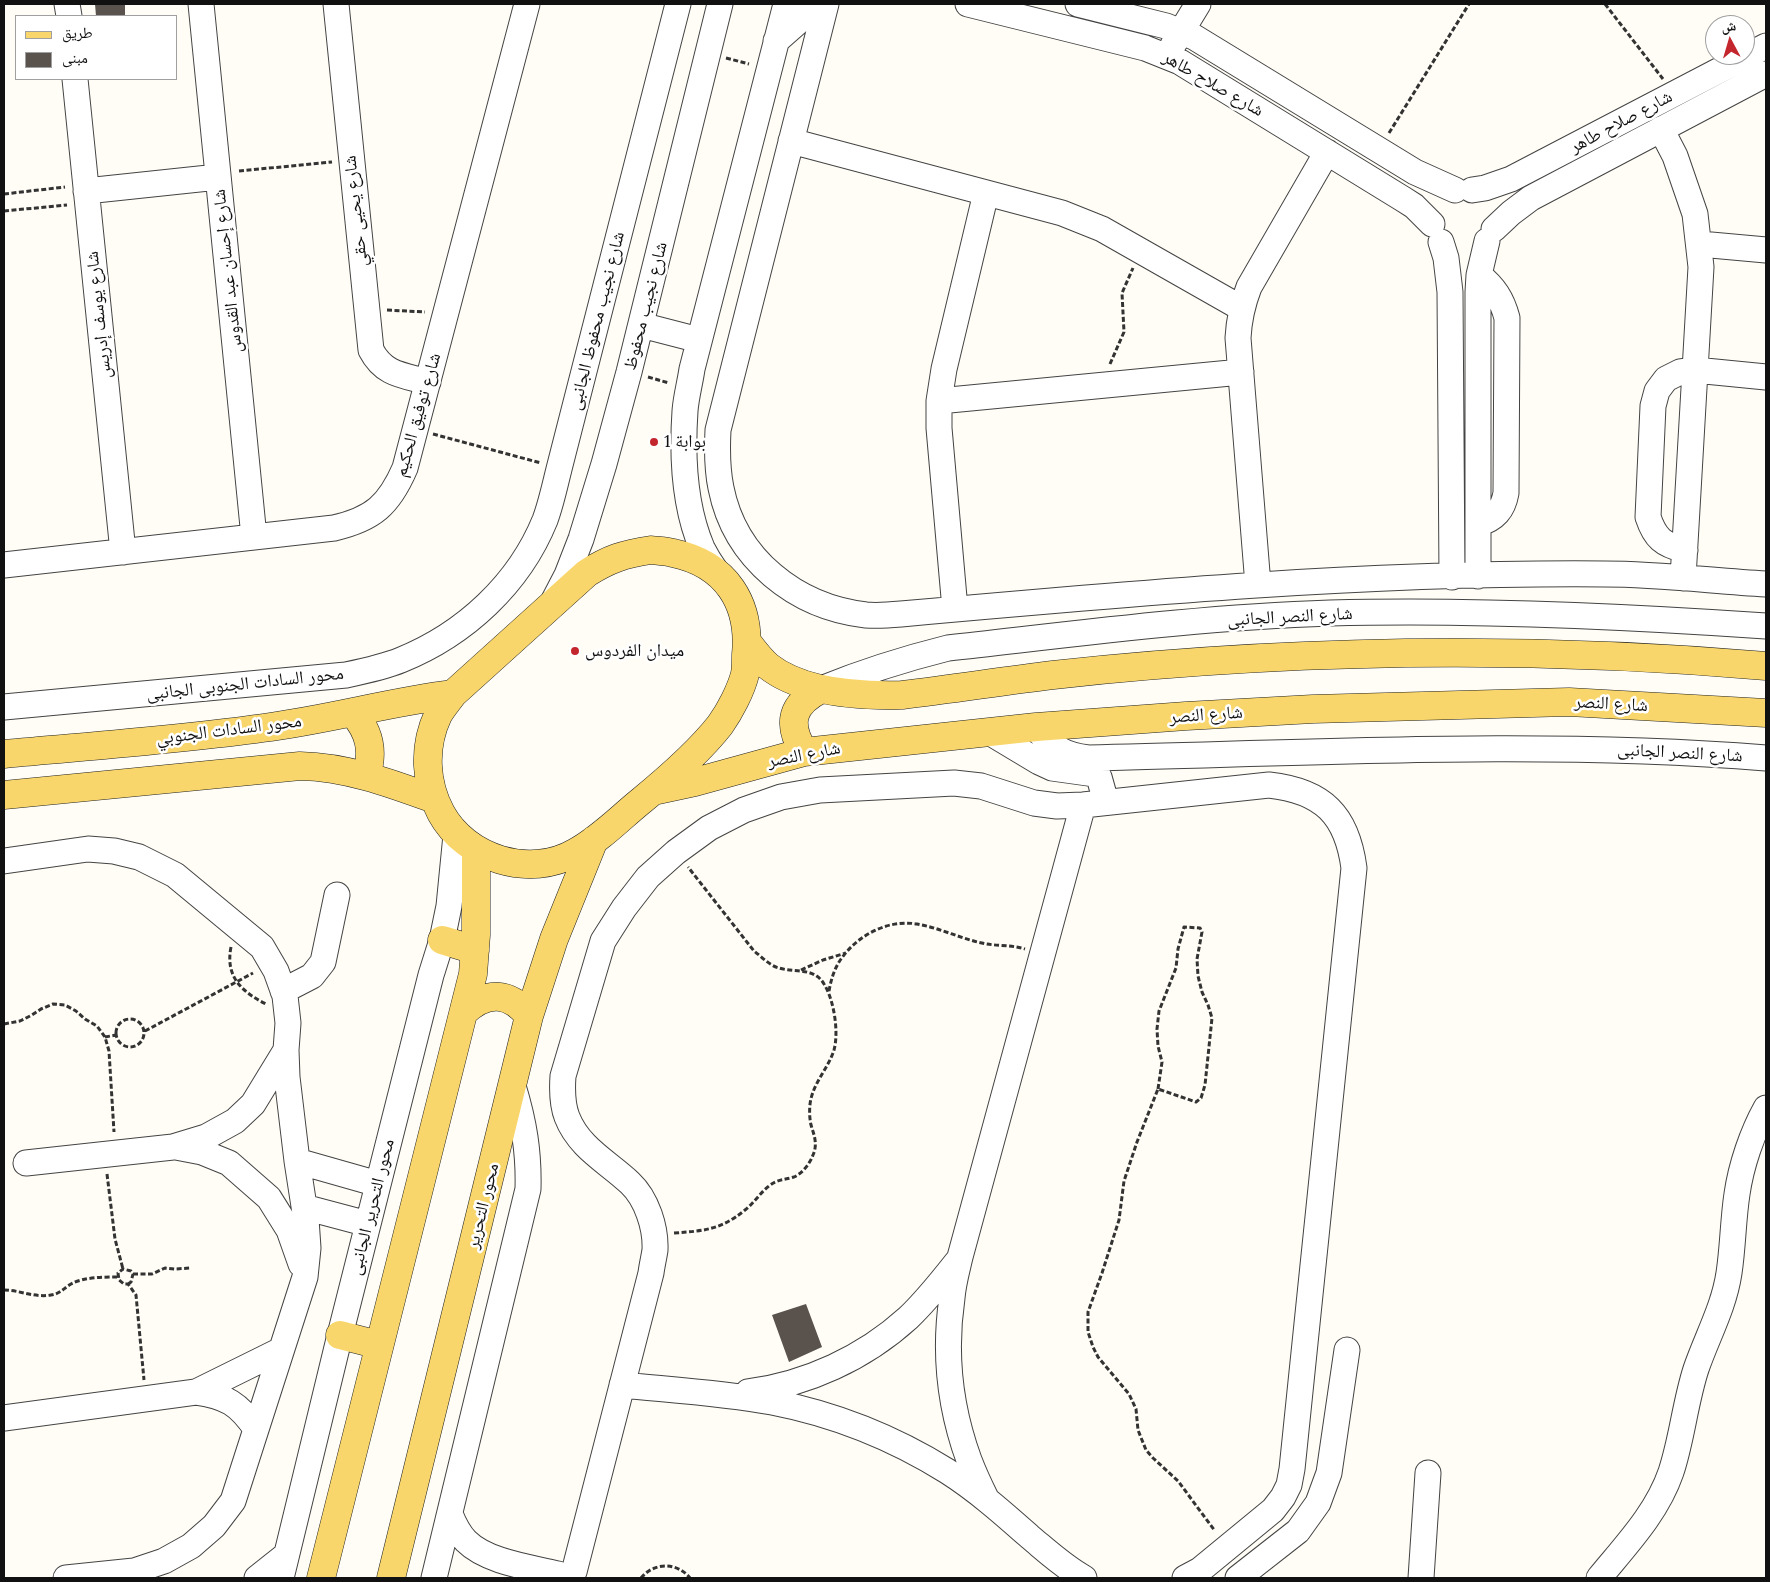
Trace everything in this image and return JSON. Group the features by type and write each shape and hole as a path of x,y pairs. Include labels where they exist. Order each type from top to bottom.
{"main road":[{"path":"651,550 673,553 695,560 716,572 737,595 746,621 748,643 744,675 734,700 720,724 691,757 594,840 567,856 553,861 531,864 508,862 489,856 466,842 447,824 434,799 427,771 429,742 438,715 453,694 553,602 587,573 606,561 628,553 651,550"},
{"path":"748,643 768,666 787,677 821,689 860,695 902,695 1054,675 1138,668 1261,659 1365,655 1573,655 1766,666"},
{"path":"804,752 795,738 793,723 797,708 807,696 821,689"},
{"name":"محور السادات الجنوبي","path":"4,754 263,728 353,713 418,698 453,694"},
{"name":"شارع النصر","path":"653,791 695,782 804,752 1036,727 1186,716 1313,708 1569,702 1766,713"},
{"path":"353,713 365,728 368,738 370,757 366,776"},
{"path":"4,795 300,766 333,768 366,776 434,799"},
{"name":"محور التحرير","path":"391,1578 529,1016 554,939 594,840"},
{"path":"321,1578 472,974 475,950 466,842"},
{"path":"442,940 475,950"},
{"path":"464,1012 473,1003 485,998 498,996 510,999 521,1006 529,1016"},
{"path":"340,1335 379,1345"}],"street":[{"name":"شارع إحسان عبد القدوس","path":"201,4 254,538"},
{"name":"شارع يحيى حقي","path":"336,4 371,350 377,361 385,369 396,374 428,382"},
{"name":"شارع توفيق الحكيم","path":"4,565 334,528 353,524 370,515 385,502 397,486 405,468 416,430 527,4"},
{"path":"716,572 702,547 692,515 686,480 685,409 699,340 786,4"},
{"path":"776,41 818,4"},
{"path":"826,4 718,430 717,460 721,489 730,517 744,542 762,566 791,590 811,601 840,611 868,615 955,610 1258,585 1478,576 1607,574 1766,584"},
{"name":"شارع صلاح طاهر","path":"968,4 1145,48 1166,55 1193,69 1414,206 1437,233"},
{"name":"شارع صلاح طاهر","path":"1078,4 1166,26 1206,44 1416,172 1463,190 1485,188 1511,179 1766,46"},
{"path":"1166,55 1198,4"},
{"path":"677,8 718,12"},
{"name":"شارع نجيب محفوظ الجانبى","path":"473,617 515,572 532,546 545,519 677,8"},
{"name":"شارع نجيب محفوظ","path":"553,602 568,575 604,464 641,325 718,12"},
{"name":"شارع صلاح طاهر","path":"1490,235 1512,213 1531,198 1766,74"},
{"name":"شارع يوسف إدريس","path":"75,80 123,552"},
{"path":"1661,129 1675,156 1685,184 1695,214 1700,244 1701,267 1683,578"},
{"path":"791,141 1062,213 1082,220 1142,251 1241,308"},
{"path":"1258,585 1238,338 1241,308 1249,287 1327,152"},
{"path":"86,193 218,175"},
{"path":"1452,577 1450,292 1446,258 1432,215 1440,199 1446,193 1463,190 1486,198 1491,205 1495,221 1479,275 1478,576"},
{"path":"955,610 939,428 939,401 944,369 986,193"},
{"path":"1437,233 1449,248 1459,251 1469,251 1479,247 1490,235"},
{"path":"1700,244 1766,250"},
{"path":"1478,524 1489,521 1498,514 1504,504 1506,493 1507,318 1504,305 1498,294 1479,275"},
{"path":"641,325 699,340"},
{"path":"1685,550 1672,547 1660,540 1652,530 1648,517 1653,406 1657,391 1666,379 1680,372 1695,370 1766,377"},
{"path":"939,401 1241,372"},
{"path":"1451,473 1478,472"},
{"name":"شارع النصر الجانبى","path":"821,689 905,659 948,648 1233,619 1328,613 1441,612 1554,614 1766,626"},
{"name":"محور السادات الجنوبى الجانبى","path":"4,707 346,675 374,669 409,656 451,634 473,617"},
{"name":"شارع النصر الجانبى","path":"1036,727 1043,738 1052,746 1064,753 1088,758 1515,748 1646,751 1766,758"},
{"path":"986,1498 969,1460 959,1429 950,1380 949,1330 952,1297 960,1257 1042,953 1094,803 1099,777 1095,774 1052,768 989,732"},
{"path":"1141,798 1140,774 1172,756"},
{"path":"450,1514 456,1528 465,1540 477,1550 495,1558 567,1575 622,1385 651,1273 655,1249 653,1226 645,1204 632,1184 591,1152 577,1136 567,1117 562,1096 563,1076 604,941 624,908 648,878 676,852 709,828 744,810 781,798 820,790 954,783 981,786 1034,803 1057,806 1270,785 1291,788 1312,796 1329,809 1342,826 1351,846 1354,868 1292,1469 1289,1485 1273,1510 1200,1570 1185,1578"},
{"name":"محور التحرير الجانبى","path":"283,1567 431,975 442,940 448,906 466,842"},
{"path":"4,861 88,849 114,851 139,857 175,875 262,947 271,963 285,1003 288,1023 286,1050 290,1109 308,1248 305,1277 233,1501 214,1526 191,1546 164,1561 134,1571 66,1578"},
{"path":"285,1003 323,962 337,895"},
{"path":"229,1164 224,1149 226,1133 235,1121 253,1104 286,1050"},
{"path":"434,1578 528,1189 529,1163 526,1137 513,1086"},
{"path":"253,1104 266,1101 278,1103 290,1109"},
{"path":"1600,1578 1646,1520 1664,1490 1696,1370 1725,1294 1729,1274 1737,1193 1752,1143 1766,1108"},
{"path":"26,1163 173,1147 206,1138 235,1121"},
{"path":"173,1147 202,1152 229,1164 269,1198 277,1202 287,1202 296,1198 302,1199 368,1224"},
{"path":"297,1161 378,1184"},
{"path":"269,1198 288,1230 305,1277"},
{"path":"727,1395 766,1390 805,1379 842,1364 876,1343 908,1318 935,1289 960,1257"},
{"path":"196,1392 280,1350"},
{"path":"1238,1578 1298,1530 1318,1503 1329,1473 1347,1350"},
{"path":"622,1385 727,1395 773,1402 819,1413 864,1429 948,1472 986,1498 1068,1575"},
{"path":"4,1418 196,1392 215,1394 232,1402 246,1414 256,1429"},
{"path":"1422,1578 1428,1473"},
{"path":"257,1578 283,1567"}],"path":[{"path":"1378,149 1469,4"},
{"path":"1605,4 1674,94"},
{"path":"708,54 769,70"},
{"path":"218,175 351,160"},
{"path":"4,194 86,193"},
{"path":"4,211 86,193"},
{"path":"1110,385 1111,360 1124,332 1122,293 1142,251"},
{"path":"366,309 446,312"},
{"path":"629,372 689,388"},
{"path":"416,430 559,468"},
{"path":"654,1235 708,1230 728,1222 746,1210 770,1185 781,1179 794,1177 807,1167 814,1153 816,1138 811,1124 810,1109 812,1095 834,1050 836,1028 828,992 823,981 813,974 779,968 754,951 676,852"},
{"path":"828,992 840,960 851,946 880,928 897,924 931,927 986,944 1013,946 1042,953"},
{"path":"1158,1089 1196,1102 1201,1098 1205,1085 1212,1018 1198,976 1197,959 1202,932 1200,928 1184,927 1178,949 1176,968 1160,1012 1157,1029 1158,1046 1162,1062 1158,1089 1124,1181 1119,1220 1088,1312 1088,1332 1098,1357 1128,1394 1136,1409 1138,1430 1146,1450 1178,1481 1227,1548"},
{"path":"238,928 231,950 230,961 236,982 245,992 285,1003"},
{"path":"801,971 823,960 846,953"},
{"path":"145,1031 271,963"},
{"path":"4,1024 20,1021 53,1004 65,1005 97,1026 106,1037 109,1051 110,1154 114,1239 123,1269"},
{"path":"132,1018 138,1020 145,1031 144,1038 136,1047 123,1045 118,1041 116,1035 116,1028 120,1023 125,1019 132,1018"},
{"path":"106,1037 116,1035"},
{"path":"146,1398 136,1295 128,1284 121,1282 118,1273 123,1269 131,1270 133,1274 152,1274 165,1268 191,1268"},
{"path":"128,1284 131,1282 133,1274"},
{"path":"4,1290 43,1296 59,1293 72,1283 96,1277 118,1277"},
{"path":"642,1578 645,1573 655,1567 666,1565 677,1567 690,1578"}],"building":[{"path":"95,4 125,4 125,15 96,15"},
{"path":"806,1304 822,1347 789,1362 772,1315"}],"place":[{"name":"بوابة 1","path":"654,442"},
{"name":"ميدان الفردوس","path":"575,651"}]}
